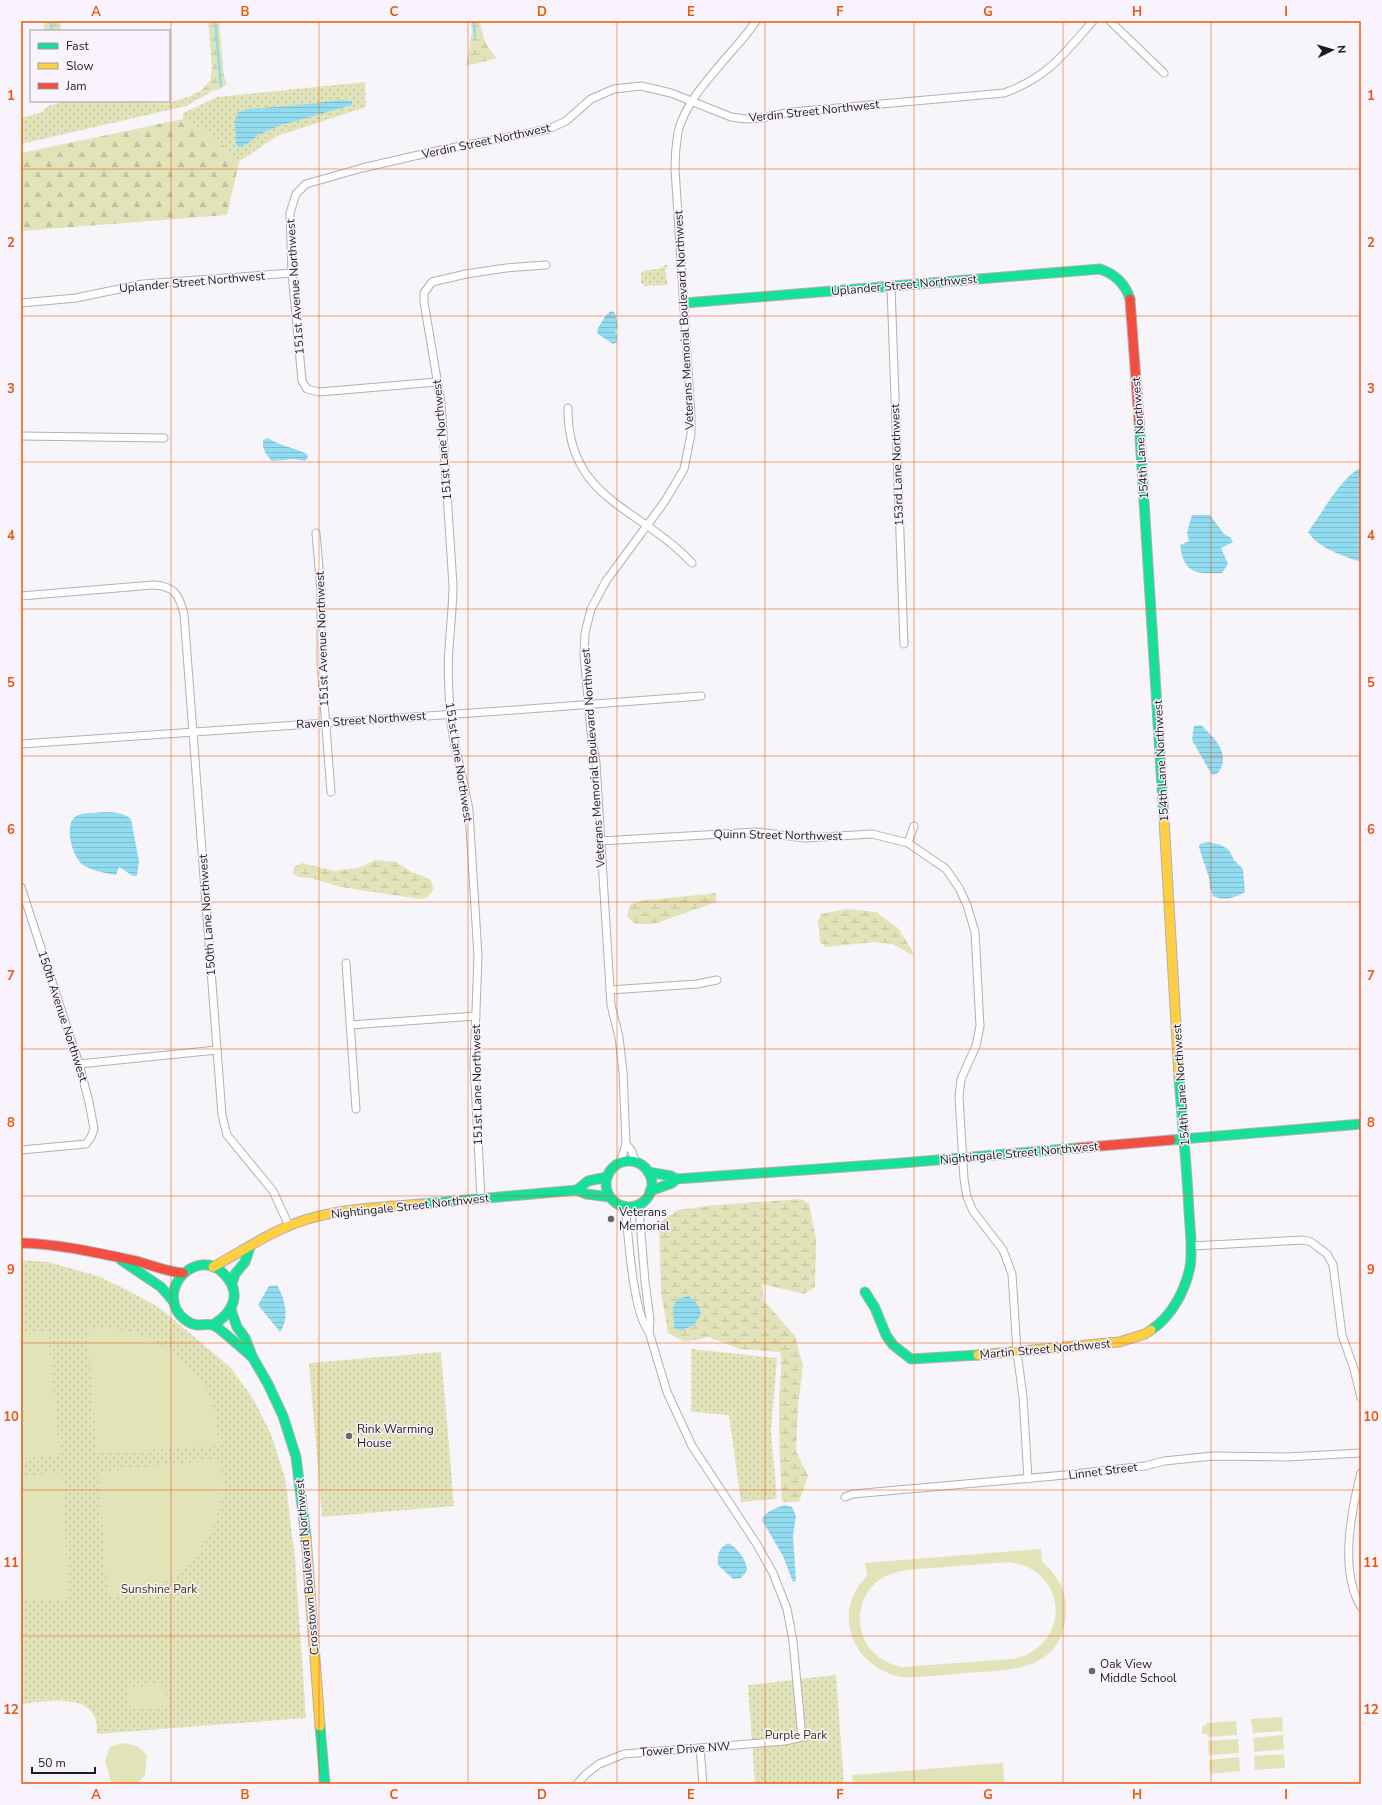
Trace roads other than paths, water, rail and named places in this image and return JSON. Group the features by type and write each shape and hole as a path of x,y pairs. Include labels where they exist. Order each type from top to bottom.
{"street":[{"name":"Veterans Memorial Boulevard Northwest","path":"620,1163 626,1144 621,1050 611,1005 596,763 588,704 584,654 585,633 591,609 606,581 676,483 684,469 691,434 691,416 685,304 675,169 679,131 685,113 692,101 756,21"},
{"name":"Verdin Street Northwest","path":"296,194 306,184 362,168 436,151 549,129 566,121 591,99 614,89 641,86 671,93 731,117 746,119 761,118 792,112 1004,93 1024,86 1039,77 1069,48 1093,21"},
{"path":"1110,21 1164,73"},
{"name":"151st Avenue Northwest","path":"296,194 290,213 292,273 302,381 307,389 319,392 438,382"},
{"name":"151st Lane Northwest","path":"481,1198 474,1064 478,956 469,811 466,791 455,750 450,713 449,650 453,585 441,403 424,302 424,293 432,282 466,274 506,268 546,265"},
{"name":"Uplander Street Northwest","path":"685,304 1100,269 1110,272 1120,280"},
{"name":"Uplander Street Northwest","path":"21,303 76,298 143,284 292,273"},
{"name":"154th Lane Northwest","path":"1120,280 1125,286 1130,298 1150,579 1182,1123 1185,1139 1191,1246"},
{"name":"153rd Lane Northwest","path":"891,287 904,644"},
{"path":"568,408 568,428 571,443 585,473 594,485 606,497 670,541 692,563"},
{"path":"21,436 164,438"},
{"name":"151st Avenue Northwest","path":"316,533 321,590 321,663 324,723 331,792"},
{"name":"150th Lane Northwest","path":"21,596 153,585 170,588 180,597 184,614 222,1115 227,1135 273,1191 289,1226"},
{"name":"Raven Street Northwest","path":"21,744 701,696"},
{"path":"914,826 908,843 946,869 959,888 967,905 975,932 980,1026 976,1046 961,1079 959,1097 965,1188 973,1211 1003,1250 1012,1274 1017,1352 1023,1397 1028,1479"},
{"name":"Quinn Street Northwest","path":"600,840 757,832 805,838 872,834 908,843"},
{"name":"150th Avenue Northwest","path":"21,887 79,1064 93,1116 94,1129 86,1144 21,1150"},
{"path":"346,963 356,1109"},
{"path":"610,990 697,984 717,980"},
{"path":"350,1025 476,1016"},
{"path":"79,1064 217,1050"},
{"name":"Nightingale Street Northwest","path":"636,1162 642,1165 648,1172 671,1176 676,1179 1361,1124"},
{"path":"626,1144 631,1150 636,1162"},
{"path":"636,1162 629,1161 620,1163 610,1170 606,1184 610,1197 616,1203 631,1207 645,1200 650,1191 651,1178 648,1172"},
{"name":"Nightingale Street Northwest","path":"577,1190 588,1181 607,1177"},
{"name":"Nightingale Street Northwest","path":"650,1191 657,1187 672,1184 676,1179"},
{"name":"Nightingale Street Northwest","path":"213,1267 240,1250 250,1247 289,1226 307,1219 340,1211 577,1190 588,1196 600,1194 610,1197"},
{"path":"641,1203 639,1209 645,1282 650,1320 649,1332"},
{"path":"623,1206 626,1215 636,1296 644,1326 649,1332"},
{"path":"1191,1246 1303,1240 1320,1248 1327,1254 1333,1265 1342,1335 1354,1369 1361,1398"},
{"path":"21,1243 74,1247 119,1259 141,1262 166,1272 183,1273"},
{"name":"Martin Street Northwest","path":"864,1292 875,1308 886,1335 893,1345 911,1359 1017,1352 1119,1342 1144,1334 1161,1323 1177,1301 1186,1281 1190,1265 1191,1246"},
{"path":"232,1284 235,1274 245,1262 250,1247"},
{"path":"119,1259 161,1287 174,1302"},
{"path":"231,1310 222,1320 213,1325 203,1326 188,1322 177,1311 174,1302 174,1291 176,1281 183,1273 200,1265 220,1269 232,1284"},
{"name":"Crosstown Boulevard Northwest","path":"232,1284 234,1293 231,1310 237,1327 245,1338 283,1416 291,1438 299,1479 305,1528 325,1784"},
{"name":"Crosstown Boulevard Northwest","path":"213,1325 254,1358"},
{"name":"Tower Drive NW","path":"577,1784 586,1774 599,1764 624,1754 785,1741 802,1736 801,1707 793,1641 787,1609 773,1573 756,1543 692,1446 667,1392 649,1332"},
{"name":"Linnet Street","path":"845,1497 853,1494 1028,1479 1144,1466 1164,1461 1213,1456 1286,1458 1361,1453"},
{"path":"1361,1473 1352,1510 1348,1549 1352,1587 1361,1607"},
{"path":"700,1748 703,1784"}],"water":[{"path":"341,100 352,101 352,105 278,126 258,135 247,144 239,147 236,144 235,121 237,113 248,109"},
{"path":"611,311 615,313 618,326 615,332 617,334 617,342 613,344 598,334 597,330 606,315"},
{"path":"268,438 307,454 308,457 305,461 294,459 272,461 266,454 263,447 263,440"},
{"path":"1361,467 1361,562 1324,547 1312,538 1308,532 1339,488"},
{"path":"1192,515 1210,515 1224,534 1231,538 1233,542 1221,548 1228,564 1222,573 1198,572 1188,567 1185,562 1180,545 1189,541 1187,533"},
{"path":"1201,725 1218,744 1223,755 1220,770 1214,775 1212,775 1192,740 1194,726"},
{"path":"87,813 116,813 127,816 131,819 139,861 137,876 133,876 119,867 116,875 99,872 83,865 79,861 71,843 70,829 74,818"},
{"path":"1208,842 1221,845 1229,850 1234,860 1243,869 1245,892 1229,898 1217,898 1213,896 1199,847 1200,844"},
{"path":"277,1285 284,1302 286,1315 280,1332 258,1305 269,1286"},
{"path":"689,1296 699,1306 701,1314 694,1325 681,1331 674,1327 673,1308 677,1299"},
{"path":"784,1505 792,1507 796,1516 793,1536 796,1581 793,1582 783,1556 762,1520 768,1512"},
{"path":"728,1543 738,1551 744,1559 747,1567 747,1571 741,1578 733,1579 718,1565 719,1552 722,1547"}],"waterway":[{"path":"51,21 52,30"},
{"path":"215,21 221,86"},
{"path":"474,21 475,36"}],"place":[{"name":"Veterans Memorial","path":"611,1219"},
{"name":"Rink Warming House","path":"349,1436"},
{"name":"Oak View Middle School","path":"1092,1671"}],"park label":[{"name":"Sunshine Park","path":"159,1589"},
{"name":"Purple Park","path":"796,1735"}]}
